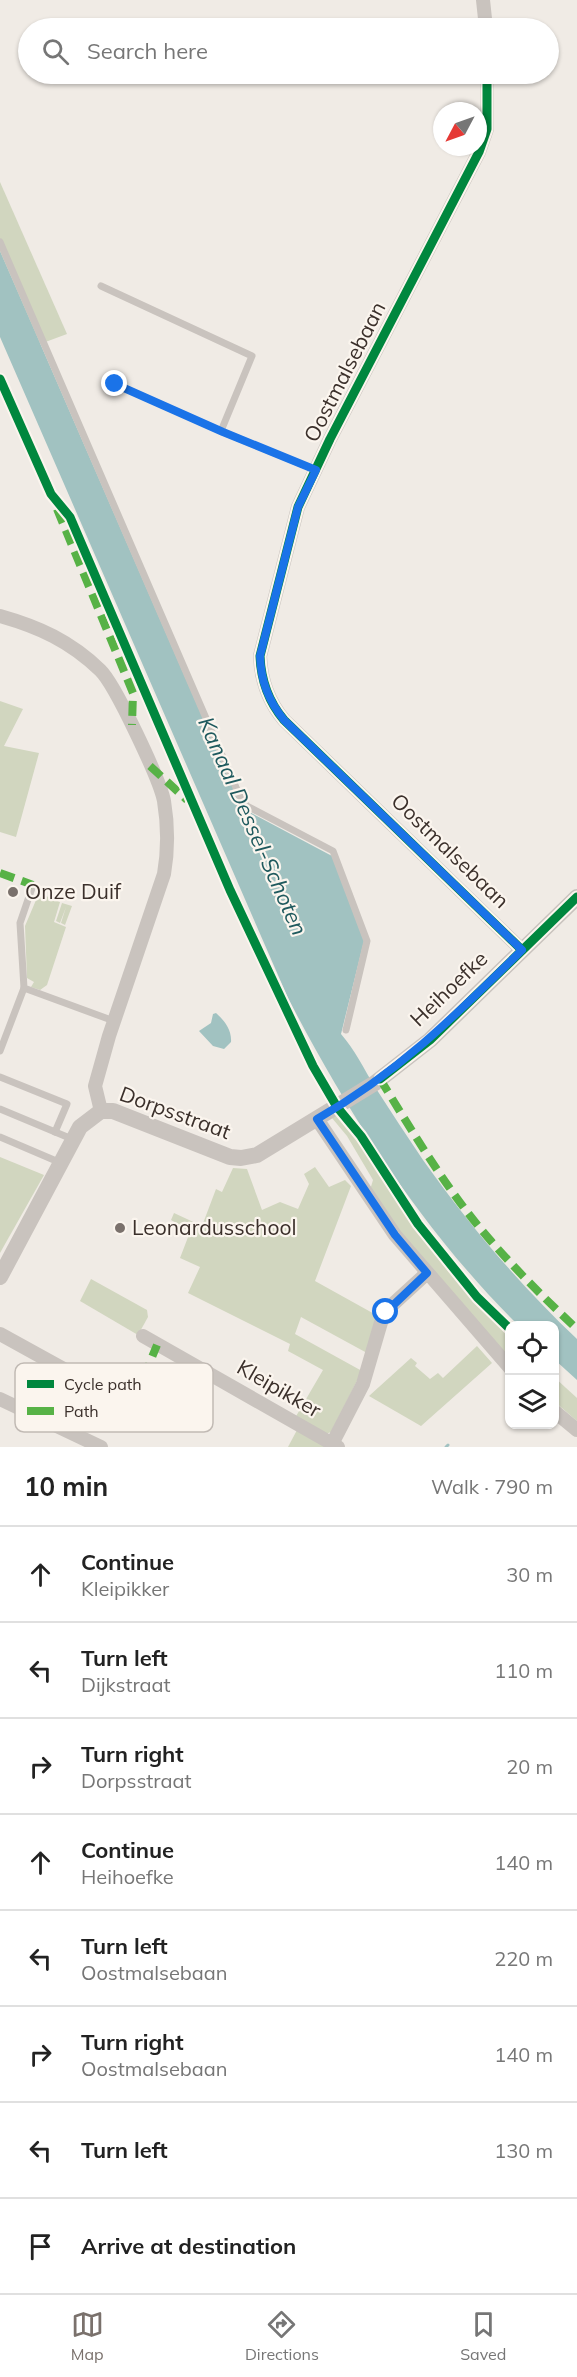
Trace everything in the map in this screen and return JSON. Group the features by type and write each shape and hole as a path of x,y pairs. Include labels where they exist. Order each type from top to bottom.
{"street":[{"path":"483,0 485,18"},
{"name":"Oostmalsebaan","path":"487,84 487,129 479,152 298,507 260,656 265,688 284,720 522,950"},
{"path":"0,616 61,638 102,671 132,725 164,800 168,851 164,874 114,1021 95,1086 101,1111"},
{"name":"Heihoefke","path":"343,1103 375,1083 430,1040 577,897"},
{"name":"Dorpsstraat","path":"0,1276 62,1163 72,1139 89,1118 101,1111 113,1111 129,1116 219,1153 241,1158 257,1155 343,1103"},
{"path":"317,1119 395,1235 505,1362"},
{"name":"Kleipikker","path":"213,1376 335,1445 363,1384 386,1312 427,1273"},
{"path":"0,1334 53,1363"},
{"name":"Kleipikker","path":"143,1336 191,1363"},
{"path":"0,1399 15,1406"},
{"path":"559,1414 577,1430"},
{"path":"69,1432 101,1447"}],"lane":[{"path":"0,242 241,799 247,806 333,851 367,941 346,1030"},
{"path":"101,286 252,356 221,431"},
{"path":"115,384 316,470"},
{"path":"0,1051 24,988 20,923 33,885"},
{"path":"24,988 114,1021"},
{"path":"0,1077 67,1104 55,1132"},
{"path":"0,1109 72,1139"},
{"path":"0,1137 62,1163"}],"green space":[{"path":"0,182 67,334 40,344 0,251"},
{"path":"0,701 23,709 4,746 39,753 16,837 0,832"},
{"path":"39,893 60,902 54,922 66,927 47,985 40,990 31,987 34,982 27,978 25,926"},
{"path":"62,903 72,906 65,925 61,923 66,907 60,923 56,921"},
{"path":"336,1113 359,1139 416,1227 437,1255 472,1297 505,1331 505,1355 399,1233 370,1190 373,1180 347,1136 332,1118"},
{"path":"0,1157 44,1175 0,1253"},
{"path":"315,1167 329,1187 345,1180 351,1186 315,1281 378,1316 367,1353 301,1317 295,1334 362,1371 331,1432 326,1434 295,1418 323,1370 288,1351 290,1344 188,1293 200,1267 180,1258 190,1232 171,1220 174,1213 202,1226 216,1189 222,1192 233,1168 247,1169 262,1210 280,1202 298,1209 309,1184 304,1174"},
{"path":"91,1279 147,1310 148,1317 138,1335 80,1301"},
{"path":"477,1346 492,1363 421,1426 369,1396 411,1358 417,1363 415,1366 430,1379 438,1373 443,1378"},
{"path":"559,1382 577,1398 577,1421 559,1405"},
{"path":"297,1430 327,1447 288,1447"}],"water":[{"name":"Kanaal Dessel-Schoten","path":"0,251 242,808 332,856 364,941 341,1034 423,1160 458,1208 515,1275 559,1321 514,1321 451,1251 420,1212 336,1086 288,998 0,337"},
{"path":"216,1013 225,1022 230,1033 231,1042 224,1049 213,1046 199,1031 211,1023 213,1014"},
{"path":"559,1321 577,1339 577,1380 559,1364"}],"marked path":[{"path":"57,509 133,693 132,725"},
{"path":"150,766 187,800"},
{"path":"0,873 33,885"},
{"path":"380,1079 460,1203 501,1253 577,1329"},
{"path":"150,1363 157,1345"}],"cycle path":[{"path":"487,84 487,129 479,152 330,439 298,507 260,656 266,690 284,720 522,950"},
{"path":"0,379 51,494 70,517 230,890 313,1066 337,1107 361,1136 418,1224 477,1297 505,1324"},
{"path":"380,1079 430,1040 577,897"}],"place":[{"name":"Onze Duif","path":"13,892"},
{"name":"Leonardusschool","path":"120,1228"}],"route":[{"path":"115,384 316,470 298,507 288,540 260,656 265,688 284,720 522,950 430,1040 375,1083 317,1119 395,1235 427,1273 386,1312"}]}
